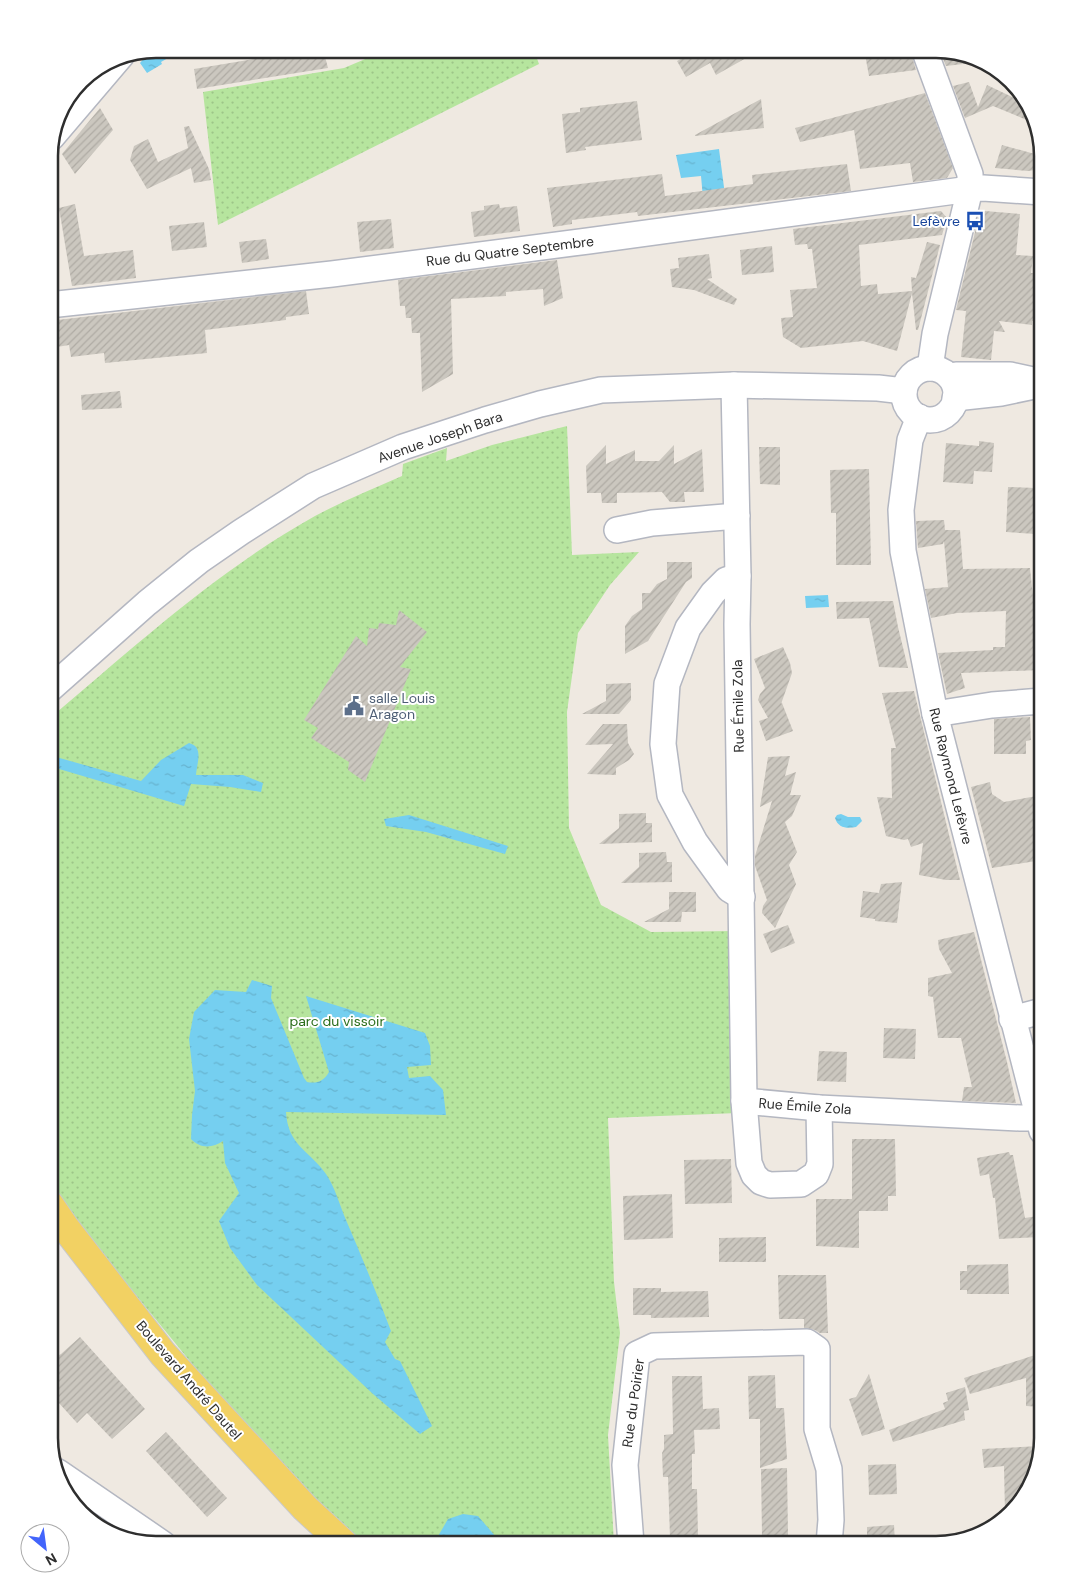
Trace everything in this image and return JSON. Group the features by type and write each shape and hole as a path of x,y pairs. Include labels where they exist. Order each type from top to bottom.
{"main road":[{"name":"Boulevard André Dautel","path":"58,1217 163,1354 305,1508 335,1535"}],"street":[{"path":"927,58 970,174 970,189 935,334 945,381 953,406 942,417 926,420 912,413 904,399 906,384 915,372 945,381 1001,393 1034,386"},
{"path":"63,124 110,69"},
{"name":"Rue du Quatre Septembre","path":"58,303 342,272 569,244 970,189 1034,191"},
{"name":"Avenue Joseph Bara","path":"58,682 147,603 199,561 241,532 313,486 403,447 540,404 601,390 734,385 878,388 904,391"},
{"name":"Rue Émile Zola","path":"734,385 744,1101 819,1108 1020,1118 1034,1123"},
{"name":"Rue Raymond Lefèvre","path":"919,417 910,440 901,510 903,551 935,714 1034,1099"},
{"path":"617,530 652,523 737,516"},
{"path":"738,576 726,580 713,593 688,628 667,684 663,744 670,795 694,842 729,889 742,897"},
{"path":"935,714 992,705 1034,702"},
{"path":"1012,1019 1034,1014"},
{"path":"744,1101 749,1163 754,1175 761,1182 770,1186 801,1184 816,1174 820,1164 819,1108"},
{"name":"Rue du Poirier","path":"630,1536 625,1465 637,1354 654,1346 807,1342 817,1349 817,1429 829,1470 830,1536"},
{"path":"66,1478 150,1535"}],"green space":[{"path":"368,58 537,58 539,64 218,225 203,92 344,68"},
{"name":"parc du vissoir","path":"567,426 572,555 639,552 610,585 578,633 567,712 569,828 601,905 651,932 737,931 738,1113 608,1118 614,1282 620,1333 608,1435 614,1536 353,1535 291,1475 216,1393 85,1233 58,1193 58,711 145,637 244,560 279,537 347,500 402,476 403,464 447,448 446,461 492,445"},
{"path":"69,1482 134,1534 118,1528 96,1515 86,1507"}],"water":[{"path":"144,58 168,58 147,73 140,63"},
{"path":"719,149 725,195 703,198 701,176 681,178 676,155"},
{"path":"828,595 829,607 806,608 805,596"},
{"path":"189,743 194,745 198,751 196,775 243,775 263,783 261,792 191,784 184,806 58,769 58,758 141,781 161,760"},
{"path":"841,814 848,817 860,817 862,821 856,827 843,827 838,824 835,818"},
{"path":"409,815 508,846 505,854 426,832 386,826 384,819"},
{"path":"252,980 272,986 271,998 307,1082 314,1083 320,1081 329,1072 306,996 425,1033 430,1046 431,1065 407,1067 409,1078 430,1076 443,1090 446,1115 286,1112 291,1133 295,1140 326,1174 335,1191 391,1331 385,1342 395,1359 400,1361 432,1426 420,1434 373,1394 257,1285 230,1248 219,1221 239,1193 225,1163 223,1141 215,1145 202,1146 191,1139 195,1091 189,1039 194,1012 215,990 246,992"},
{"path":"463,1514 478,1516 495,1535 439,1535 448,1519"}],"building":[{"path":"325,58 328,68 197,89 194,69 254,59"},
{"path":"682,58 746,58 716,75 710,63 686,77 677,61"},
{"path":"866,58 913,58 916,70 869,76"},
{"path":"943,58 955,59 968,63 946,66"},
{"path":"969,82 978,107 987,85 1014,98 1027,120 993,106 965,118 953,86"},
{"path":"925,93 953,168 947,178 913,182 910,163 860,169 854,130 800,142 795,128"},
{"path":"761,99 764,128 695,136 695,135"},
{"path":"637,101 642,140 585,147 586,150 566,153 562,114 580,112 580,108"},
{"path":"100,108 113,130 75,174 62,154"},
{"path":"189,126 209,169 211,180 194,183 191,168 147,189 130,160 134,146 148,139 158,162 188,148 184,127"},
{"path":"1002,145 1034,154 1034,170 995,168"},
{"path":"847,164 851,191 638,216 637,212 572,220 572,224 553,227 547,188 662,174 665,196 753,184 752,175"},
{"path":"75,204 84,256 133,250 136,278 72,286 59,208"},
{"path":"499,204 500,208 517,206 520,231 474,237 471,212 484,210 484,206"},
{"path":"941,211 947,218 942,235 859,245 861,286 877,284 878,294 912,291 911,277 916,278 927,242 940,245 918,330 916,330 912,293 897,351 863,341 801,348 783,337 781,318 793,317 790,290 817,288 812,249 808,249 807,244 795,245 793,229"},
{"path":"985,211 1020,214 1016,255 1033,256 1031,273 1034,273 1034,321 1032,321 1032,325 999,321 1005,332 994,331 991,360 961,357 966,311 956,310 979,216"},
{"path":"391,219 394,248 360,252 357,222"},
{"path":"204,222 207,247 172,251 169,226"},
{"path":"266,239 269,259 242,263 239,242"},
{"path":"772,246 774,272 742,275 740,250"},
{"path":"709,254 712,278 707,279 737,299 734,305 694,290 672,287 670,269 679,268 678,258"},
{"path":"557,260 563,298 544,306 543,289 506,292 506,296 451,299 453,374 422,392 420,333 412,333 411,318 406,318 405,306 400,306 398,280"},
{"path":"306,291 309,314 286,317 286,320 205,330 207,353 105,363 104,353 71,357 69,345 58,347 58,320"},
{"path":"120,391 122,408 82,410 81,395"},
{"path":"979,441 994,443 992,472 974,471 973,484 943,482 946,443 979,446"},
{"path":"606,445 606,464 635,450 635,461 659,461 674,445 674,464 702,449 704,492 684,492 685,502 670,502 662,492 617,493 617,503 602,503 601,493 587,493 586,466"},
{"path":"759,447 780,447 780,485 760,484"},
{"path":"869,469 871,565 836,565 836,513 831,513 830,470"},
{"path":"1008,487 1034,488 1034,534 1006,532"},
{"path":"944,520 945,530 960,530 963,569 1030,568 1034,607 1034,670 961,673 965,688 947,694 938,653 993,650 993,647 1005,647 1006,611 957,613 931,618 925,589 948,587 944,541 943,544 918,548 916,521"},
{"path":"667,562 692,562 692,578 686,582 648,641 625,654 625,626 632,616 642,609 642,593 650,593 657,584 667,579"},
{"path":"893,601 908,668 879,667 869,618 837,619 836,602"},
{"name":"salle Louis Aragon","path":"399,610 427,632 400,667 411,669 365,782 348,770 349,762 311,738 318,728 304,720 356,636 367,646 369,628 378,629 379,623 396,625"},
{"path":"783,647 792,673 781,704 793,731 766,741 759,721 768,718 758,700 765,688 754,659"},
{"path":"631,683 631,700 619,714 582,714 606,701 606,684"},
{"path":"914,691 960,880 946,880 919,875 923,843 911,847 908,839 904,840 886,836 877,797 892,798 891,748 896,748 882,693"},
{"path":"1030,717 1031,740 1026,741 1026,754 994,754 994,719"},
{"path":"603,724 627,724 628,743 634,754 629,760 616,768 616,775 587,774 613,744 585,745"},
{"path":"790,756 785,776 796,772 790,795 801,795 792,816 785,822 797,852 789,865 796,884 775,928 762,913 763,906 767,900 755,866 755,856 772,801 760,807 768,757"},
{"path":"990,782 992,794 1004,802 1034,796 1034,861 992,868 971,787"},
{"path":"646,813 646,823 652,823 652,842 599,844 619,828 619,814"},
{"path":"666,852 667,862 672,862 672,882 621,883 639,867 639,853"},
{"path":"902,882 897,923 875,921 875,919 860,917 863,891 879,893 881,884"},
{"path":"669,892 696,892 696,912 682,912 681,922 644,922 669,909"},
{"path":"788,925 795,943 771,953 763,934"},
{"path":"974,932 1016,1103 962,1101 964,1087 972,1087 961,1038 938,1038 933,997 928,996 928,978 952,973 939,949 938,940"},
{"path":"884,1028 916,1029 915,1059 883,1058"},
{"path":"819,1051 847,1052 846,1082 817,1081"},
{"path":"852,1139 895,1139 896,1196 888,1196 888,1211 859,1211 859,1248 816,1246 816,1199 852,1199"},
{"path":"1009,1152 1010,1155 1013,1155 1025,1218 1034,1216 1034,1237 999,1239 995,1198 993,1198 989,1174 980,1176 977,1158"},
{"path":"731,1159 732,1203 685,1204 684,1160"},
{"path":"672,1194 673,1238 624,1240 623,1196"},
{"path":"766,1237 766,1262 719,1262 719,1238"},
{"path":"1008,1264 1009,1294 967,1294 967,1290 960,1290 960,1271 967,1271 967,1265"},
{"path":"778,1275 826,1275 828,1333 820,1333 804,1328 804,1319 779,1319"},
{"path":"633,1288 661,1288 661,1292 708,1291 709,1317 651,1318 651,1315 633,1315"},
{"path":"80,1337 145,1409 112,1439 87,1413 77,1423 58,1402 58,1356"},
{"path":"1034,1355 1034,1406 1026,1406 1026,1378 970,1394 964,1378"},
{"path":"869,1374 885,1429 862,1436 849,1399 856,1397"},
{"path":"775,1375 776,1408 784,1408 787,1459 760,1468 760,1419 749,1419 748,1376"},
{"path":"672,1376 702,1376 703,1409 719,1408 720,1429 694,1430 695,1454 692,1454 692,1489 697,1489 698,1536 670,1536 668,1477 663,1477 662,1453 664,1449 664,1435 673,1434"},
{"path":"965,1387 969,1410 964,1411 965,1420 893,1442 889,1430 945,1409 943,1403 948,1401 946,1393"},
{"path":"166,1432 227,1498 207,1517 146,1451"},
{"path":"1033,1446 1026,1475 1020,1487 1005,1507 1004,1466 984,1468 982,1449"},
{"path":"896,1464 897,1494 869,1495 868,1465"},
{"path":"787,1468 788,1535 762,1536 761,1469"},
{"path":"894,1525 895,1536 867,1536 867,1527"}],"place":[{"name":"Lefèvre","path":"975,221"},
{"name":"salle Louis Aragon","path":"354,706"}]}
